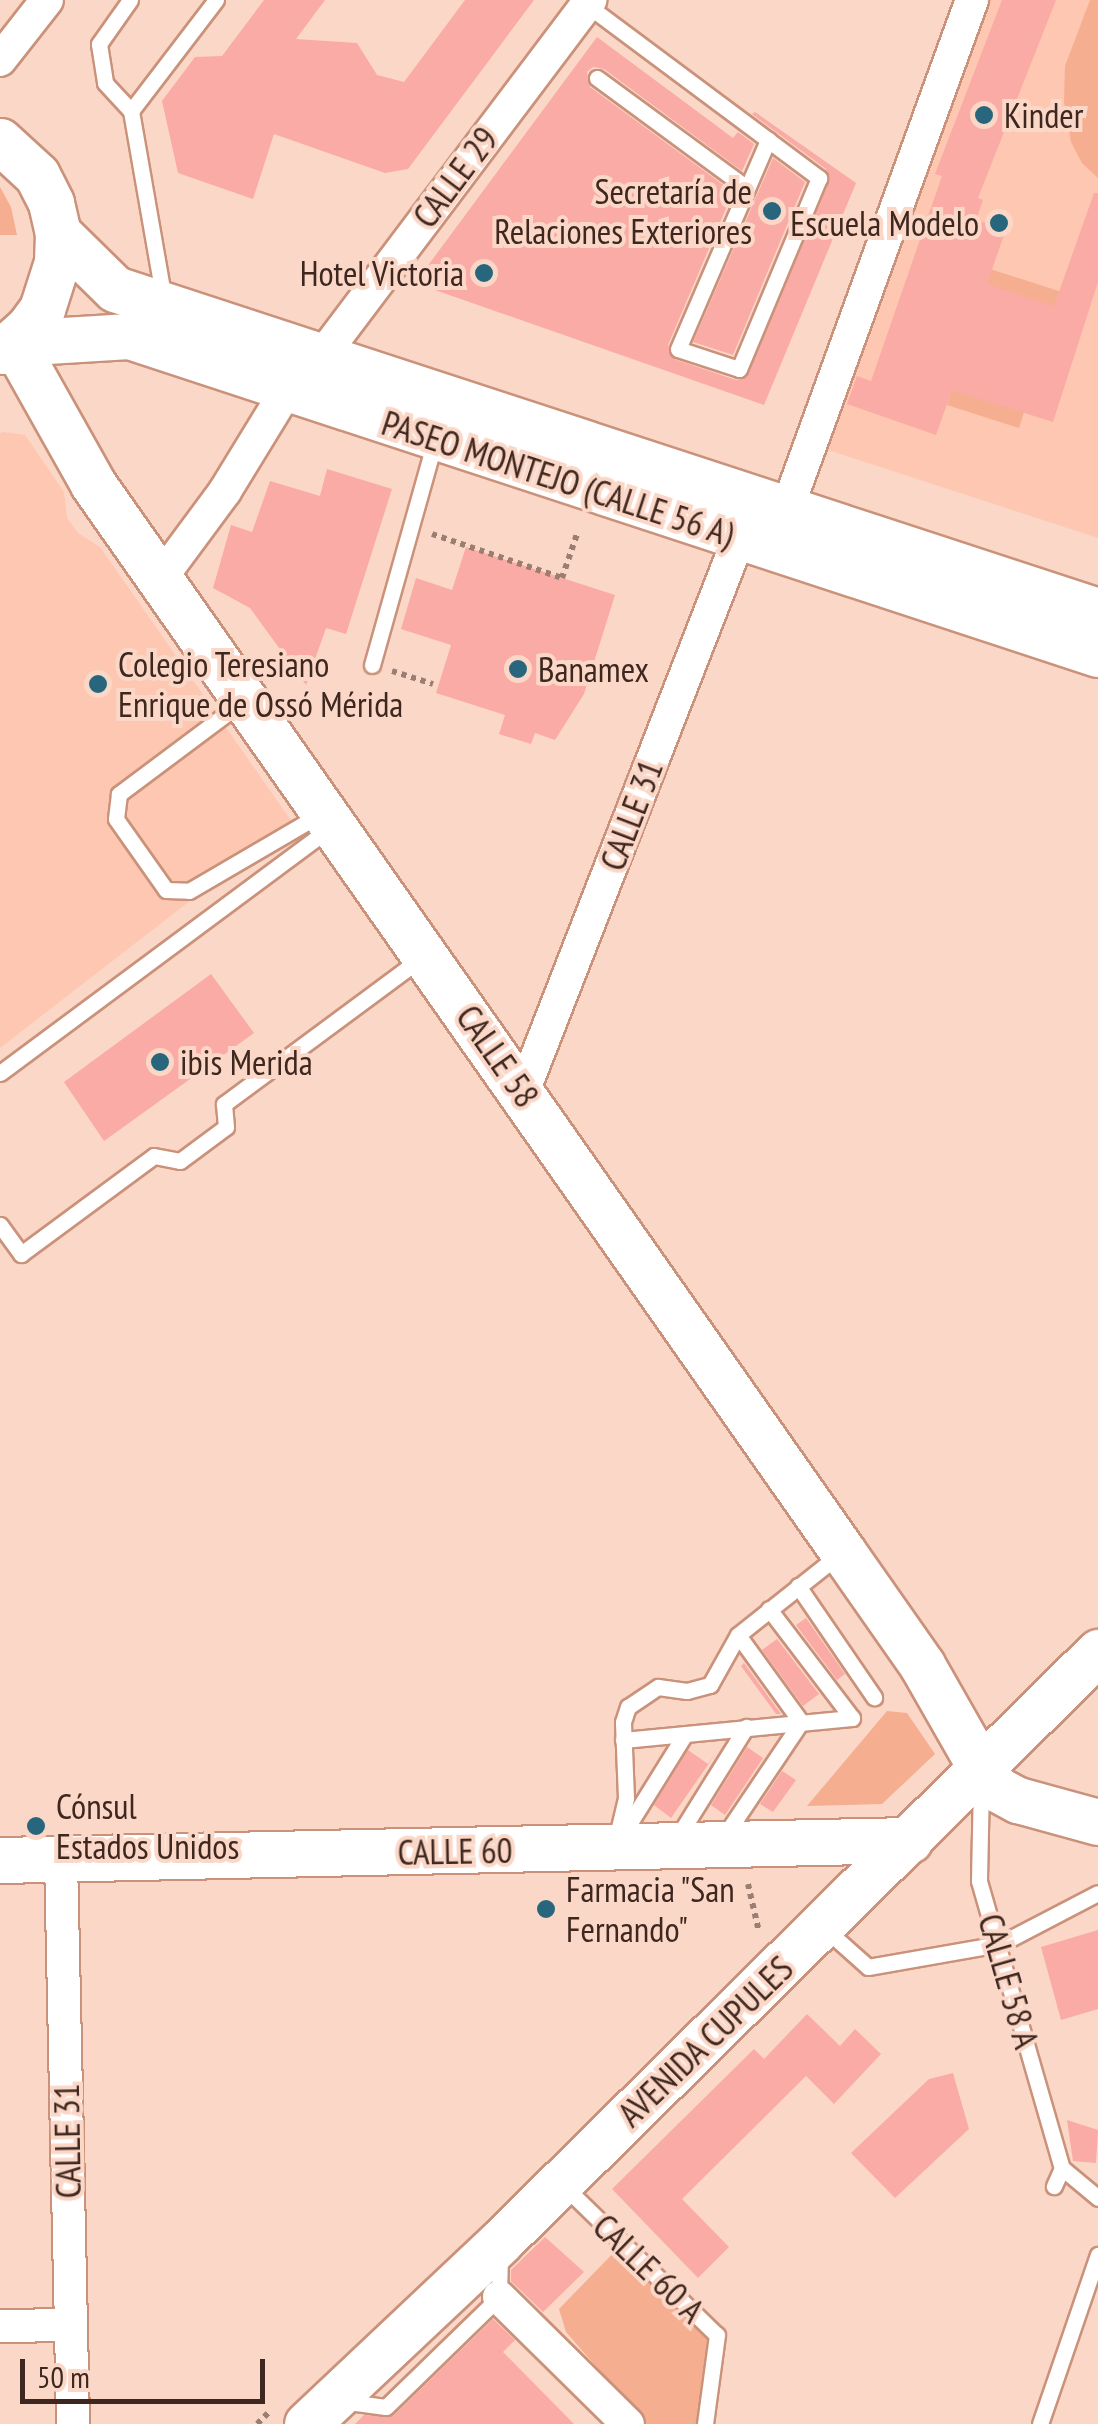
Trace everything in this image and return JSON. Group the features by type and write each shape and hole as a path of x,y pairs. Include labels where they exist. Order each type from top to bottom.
{"main road":[{"path":"0,141 37,175 51,203 58,233 51,290 30,328 7,347"},
{"name":"PASEO MONTEJO (CALLE 56 A)","path":"58,233 115,288 1098,612"},
{"name":"PASEO MONTEJO (CALLE 56 A)","path":"7,347 130,336 1098,654"},
{"name":"CALLE 58","path":"7,347 93,484 922,1665 982,1770"},
{"name":"AVENIDA CUPULES","path":"319,2412 823,1927 1098,1652"},
{"path":"982,1770 998,1789 1018,1800 1098,1822"},
{"name":"CALLE 60","path":"0,1860 910,1840"}],"street":[{"path":"0,60 47,0"},
{"path":"788,510 972,0"},
{"name":"CALLE 29","path":"322,356 588,2"},
{"path":"160,579 225,490 288,388"},
{"name":"CALLE 31","path":"523,1092 739,538"},
{"name":"CALLE 31","path":"62,1858 74,2424"},
{"path":"499,2296 628,2424"},
{"path":"0,2326 72,2325"}],"lane":[{"path":"130,0 99,44 105,84 130,110 164,305"},
{"path":"130,110 216,0"},
{"path":"588,2 819,178 740,369 678,349 768,140"},
{"path":"596,78 747,188"},
{"path":"372,665 436,438"},
{"path":"246,700 119,794 116,819 166,890 189,891 329,818"},
{"path":"0,1073 329,818"},
{"path":"0,1226 21,1254 154,1156 180,1162 226,1128 224,1104 426,955"},
{"path":"614,1848 626,1798 623,1740 628,1707 639,1696 658,1687 687,1691 710,1685 738,1635 843,1552"},
{"path":"798,1586 874,1697"},
{"path":"623,1740 852,1718 769,1609"},
{"path":"738,1635 801,1722"},
{"path":"717,1846 801,1722"},
{"path":"670,1848 746,1728"},
{"path":"614,1848 685,1734"},
{"name":"CALLE 58 A","path":"982,1770 979,1881 1062,2168"},
{"path":"823,1927 868,1967 1000,1944 1098,1894"},
{"path":"1054,2186 1062,2168 1098,2198"},
{"name":"CALLE 60 A","path":"559,2181 717,2335 705,2424"},
{"path":"319,2412 386,2408 499,2296 501,2241"},
{"path":"1040,2424 1098,2255"}],"path":[{"path":"409,526 562,578 577,534"},
{"path":"372,665 433,684"},
{"path":"748,1884 760,1934"}],"shaded area":[{"name":"Escuela Modelo","path":"985,0 1098,0 1098,538 816,446"},
{"path":"1090,0 1098,0 1098,178 1082,163 1071,142 1064,102 1065,66"},
{"path":"0,187 11,207 17,235 0,235"},
{"path":"990,269 1062,292 1019,428 947,405"},
{"name":"Colegio Teresiano Enrique de Ossó Mérida","path":"0,433 25,435 64,492 67,518 78,533 100,547 292,822 0,1048"},
{"path":"887,1711 907,1713 935,1754 882,1804 807,1806"},
{"path":"624,2242 717,2335 705,2424 646,2424 566,2332 559,2309"}],"building":[{"path":"264,0 325,0 296,39 357,43 377,75 404,82 465,0 534,0 408,169 385,173 274,134 253,199 178,173 162,101 195,57 222,56"},
{"path":"1002,0 1056,0 978,198 983,200 976,220 1006,229 987,284 1054,306 1094,193 1098,193 1098,282 1053,422 952,390 936,435 847,404 857,376 871,381 942,176 935,174"},
{"path":"597,37 733,138 738,132 754,144 742,171 604,69 593,67 587,72 590,87 733,192 668,345 674,359 736,380 747,377 829,182 826,169 752,114 755,112 856,183 764,405 415,283"},
{"path":"773,158 805,182 733,355 693,342"},
{"path":"327,469 392,489 346,634 326,628 306,685 250,608 213,588 231,525 252,532 270,481 320,496"},
{"name":"Banamex","path":"466,547 615,595 584,694 555,740 535,733 531,744 499,734 505,715 436,693 451,645 401,629 416,578 452,590"},
{"path":"211,974 254,1033 104,1141 64,1082"},
{"path":"806,1618 845,1674 837,1680 796,1625"},
{"path":"777,1639 819,1694 803,1706 762,1650"},
{"path":"744,1663 781,1714 776,1714 741,1666"},
{"path":"747,1747 763,1758 725,1815 711,1805"},
{"path":"719,1749 671,1818 654,1805 688,1750 708,1764"},
{"path":"782,1771 796,1780 773,1812 760,1804"},
{"path":"1098,1930 1098,2009 1061,2020 1041,1947"},
{"path":"807,2014 840,2046 855,2029 881,2054 834,2104 806,2076 682,2199 729,2247 698,2278 612,2189 754,2049 764,2059"},
{"path":"953,2073 969,2129 895,2198 851,2153 929,2079"},
{"path":"1067,2120 1098,2130 1096,2163 1073,2161"},
{"path":"545,2237 584,2272 543,2312 511,2281 511,2270"},
{"path":"493,2319 515,2340 503,2352 574,2424 355,2424 364,2415 393,2416"}],"place":[{"name":"Kinder","path":"984,115"},
{"name":"Secretaría de Relaciones Exteriores","path":"772,211"},
{"name":"Escuela Modelo","path":"999,223"},
{"name":"Hotel Victoria","path":"484,273"},
{"name":"Banamex","path":"518,669"},
{"name":"Colegio Teresiano Enrique de Ossó Mérida","path":"98,684"},
{"name":"ibis Merida","path":"160,1062"},
{"name":"Cónsul Estados Unidos","path":"36,1826"},
{"name":"Farmacia \"San Fernando\"","path":"546,1909"}]}
